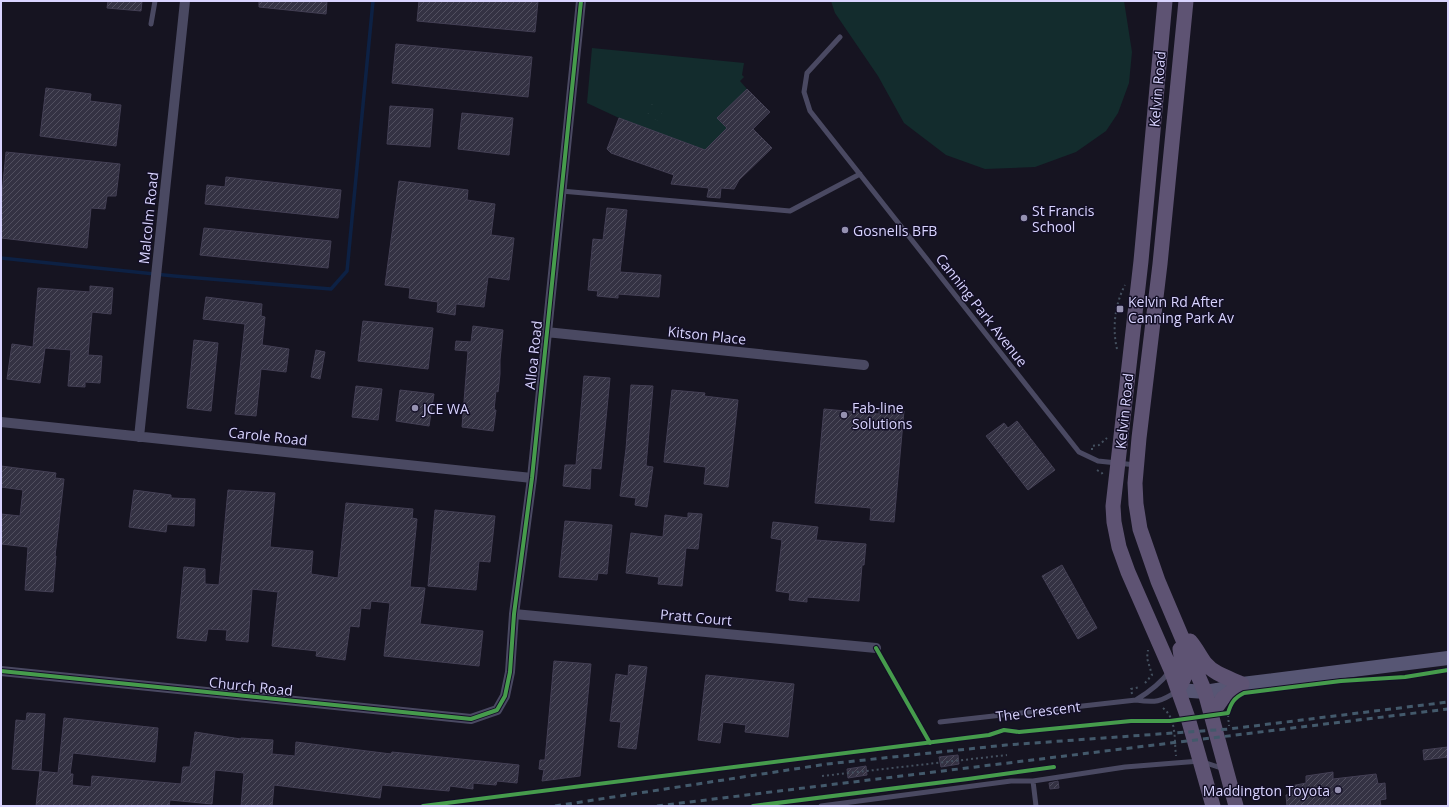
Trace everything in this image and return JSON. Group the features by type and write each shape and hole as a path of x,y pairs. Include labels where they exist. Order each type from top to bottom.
{"main road":[{"name":"Kelvin Road","path":"1165,1 1140,261 1113,506 1114,522 1119,547 1131,579 1171,670 1188,718 1213,806"},
{"name":"Kelvin Road","path":"1186,1 1160,264 1137,465 1136,504 1139,525 1158,581 1205,692 1236,806"},
{"path":"1140,261 1160,264"},
{"path":"1179,630 1192,643 1204,662 1210,668 1221,675 1242,684"},
{"path":"1179,630 1184,678 1178,690 1205,692 1242,684 1448,658"},
{"path":"1211,715 1224,698 1242,684"}],"street":[{"name":"Malcolm Road","path":"139,437 185,1"},
{"name":"Alloa Road","path":"497,710 505,696 510,672 514,614 532,478 546,332 582,1"},
{"name":"Kitson Place","path":"546,332 864,365"},
{"name":"Carole Road","path":"1,422 532,478"},
{"name":"Pratt Court","path":"514,614 876,648"},
{"name":"Church Road","path":"1,671 471,719 497,710"}],"lane":[{"path":"151,24 155,1"},
{"name":"Canning Park Avenue","path":"840,37 807,73 804,92 810,111 1079,452 1098,461 1137,465"},
{"path":"561,191 790,211 860,174"},
{"name":"The Crescent","path":"1136,700 1163,680 1171,670"},
{"name":"The Crescent","path":"940,722 1136,700 1151,702 1166,699 1178,690"},
{"path":"821,806 1011,781 1033,780 1176,760 1200,761 1227,770"},
{"path":"1033,780 1036,806"}],"path":[{"path":"1228,713 1228,723"},
{"path":"1172,720 1176,760"},
{"path":"815,777 1007,755"}],"green space":[{"path":"831,1 1124,1 1132,52 1129,83 1118,113 1106,131 1076,152 1035,167 985,169 946,155 904,123 878,76 835,13"},
{"path":"592,48 744,63 742,75 744,77 740,81 747,89 727,128 705,150 619,118 587,103"},
{"path":"651,104 663,109 659,121 647,116"}],"building":[{"path":"108,1 142,1 141,11 107,8"},
{"path":"259,1 327,1 326,14 259,7"},
{"path":"419,1 538,1 535,32 417,21"},
{"path":"396,44 532,57 528,97 392,83"},
{"path":"46,88 91,94 90,101 121,105 116,146 40,136"},
{"path":"747,89 770,112 753,129 772,148 739,180 734,189 721,188 720,198 707,197 709,188 671,184 674,175 611,153 607,149 619,118 705,150 727,128 717,118"},
{"path":"390,106 433,109 430,147 387,144"},
{"path":"462,113 513,118 509,155 458,149"},
{"path":"6,152 120,164 116,196 107,196 105,209 91,208 87,248 1,238 1,204"},
{"path":"226,177 341,190 338,218 205,204 207,185 225,187"},
{"path":"399,181 468,190 467,200 495,204 491,235 514,238 509,280 488,277 484,307 456,304 455,315 437,312 438,302 409,298 410,288 385,285"},
{"path":"607,208 627,210 620,272 661,275 659,297 618,294 618,298 597,296 598,291 588,290 593,239 603,240"},
{"path":"204,228 331,241 328,268 200,255"},
{"path":"90,286 113,288 111,314 92,312 88,355 102,356 100,383 85,382 85,387 68,386 71,350 45,348 40,383 7,379 12,344 33,347 38,288 90,292"},
{"path":"206,297 262,304 261,316 265,317 262,345 289,349 286,372 261,369 256,416 235,414 245,324 203,319"},
{"path":"363,321 433,328 428,369 358,361"},
{"path":"473,326 503,330 500,374 498,392 496,391 494,410 496,410 493,431 462,427 468,351 455,350 456,341 471,342"},
{"path":"194,340 218,343 211,411 187,408"},
{"path":"316,350 325,352 320,379 311,377"},
{"path":"584,376 610,378 601,469 591,468 590,489 563,486 565,465 576,465"},
{"path":"631,385 653,386 646,466 653,467 647,507 635,505 636,498 620,496 626,449"},
{"path":"356,386 382,389 378,420 352,417"},
{"path":"400,390 434,394 429,426 396,421"},
{"path":"672,390 705,393 704,396 738,400 728,487 704,484 706,467 664,462"},
{"path":"879,408 904,411 894,522 870,520 871,508 815,503 824,409 879,414"},
{"path":"1017,421 1055,470 1028,490 986,436 1004,423 1008,428"},
{"path":"1,466 56,473 55,478 64,479 55,556 53,592 25,590 28,547 1,544 1,514 20,516 23,490 1,487"},
{"path":"134,490 171,495 171,498 195,499 194,526 167,524 166,532 129,527"},
{"path":"228,490 275,493 270,547 313,551 311,574 338,578 346,503 413,509 412,518 417,519 410,587 425,588 420,624 483,631 479,666 384,656 390,603 371,601 370,609 361,608 359,627 350,626 345,660 316,656 317,651 272,646 278,592 252,589 248,642 226,640 227,630 208,629 206,641 177,638 184,567 205,569 205,584 219,585"},
{"path":"435,510 495,516 490,562 479,561 476,590 428,586"},
{"path":"688,513 702,514 698,549 686,548 682,586 658,584 659,577 626,573 631,533 663,537 665,515 688,518"},
{"path":"565,521 612,525 607,574 598,573 597,580 559,577"},
{"path":"773,522 818,527 816,540 866,544 864,565 862,565 859,601 807,597 807,602 789,600 790,593 776,591 782,540 771,538"},
{"path":"1062,565 1097,628 1078,639 1042,576"},
{"path":"554,661 591,664 580,776 542,781 544,770 539,769 540,760 545,760"},
{"path":"629,665 647,667 636,749 618,747 621,722 610,721 616,674 628,676"},
{"path":"706,675 794,684 788,737 745,732 746,725 723,722 720,743 698,740"},
{"path":"27,713 45,714 41,771 12,769 16,720 26,721"},
{"path":"64,718 158,728 155,762 73,753 70,774 73,774 72,785 91,787 92,776 181,784 183,767 190,767 195,732 241,739 273,740 272,754 295,756 296,742 391,754 392,752 519,765 517,783 497,781 496,785 473,783 473,789 450,786 449,791 382,785 380,798 274,785 272,806 241,806 244,773 215,770 212,804 170,800 169,806 36,806 40,771 58,773"},
{"path":"1448,747 1448,757 1424,760 1423,750"},
{"path":"958,755 959,764 941,767 939,757"},
{"path":"866,766 867,775 848,778 847,769"},
{"name":"Maddington Toyota","path":"1333,772 1333,779 1376,774 1378,784 1385,783 1386,799 1380,800 1381,806 1287,806 1286,795 1292,794 1291,786 1306,783 1306,776"},
{"path":"1058,781 1059,788 1050,789 1049,783"}],"waterway":[{"path":"1,258 174,276 331,289 347,271 373,1"}],"railway":[{"path":"555,806 827,764 1006,745 1229,729 1448,702"},
{"path":"657,806 1448,709"}],"cycle path":[{"path":"1,671 471,719 497,710 505,696 510,672 514,614 532,478 581,1"},
{"path":"876,648 930,743"},
{"path":"423,806 989,735 1004,730 1019,732 1131,721 1170,721 1228,713 1233,701 1244,693 1341,681 1405,677 1448,670"},
{"path":"753,806 1054,767"}],"place":[{"name":"St Francis School","path":"1024,218"},
{"name":"Gosnells BFB","path":"845,230"},
{"name":"Kelvin Rd After Canning Park Av","path":"1120,309"},
{"name":"JCE WA","path":"415,408"},
{"name":"Fab-line Solutions","path":"844,415"},
{"name":"Maddington Toyota","path":"1338,790"}]}
